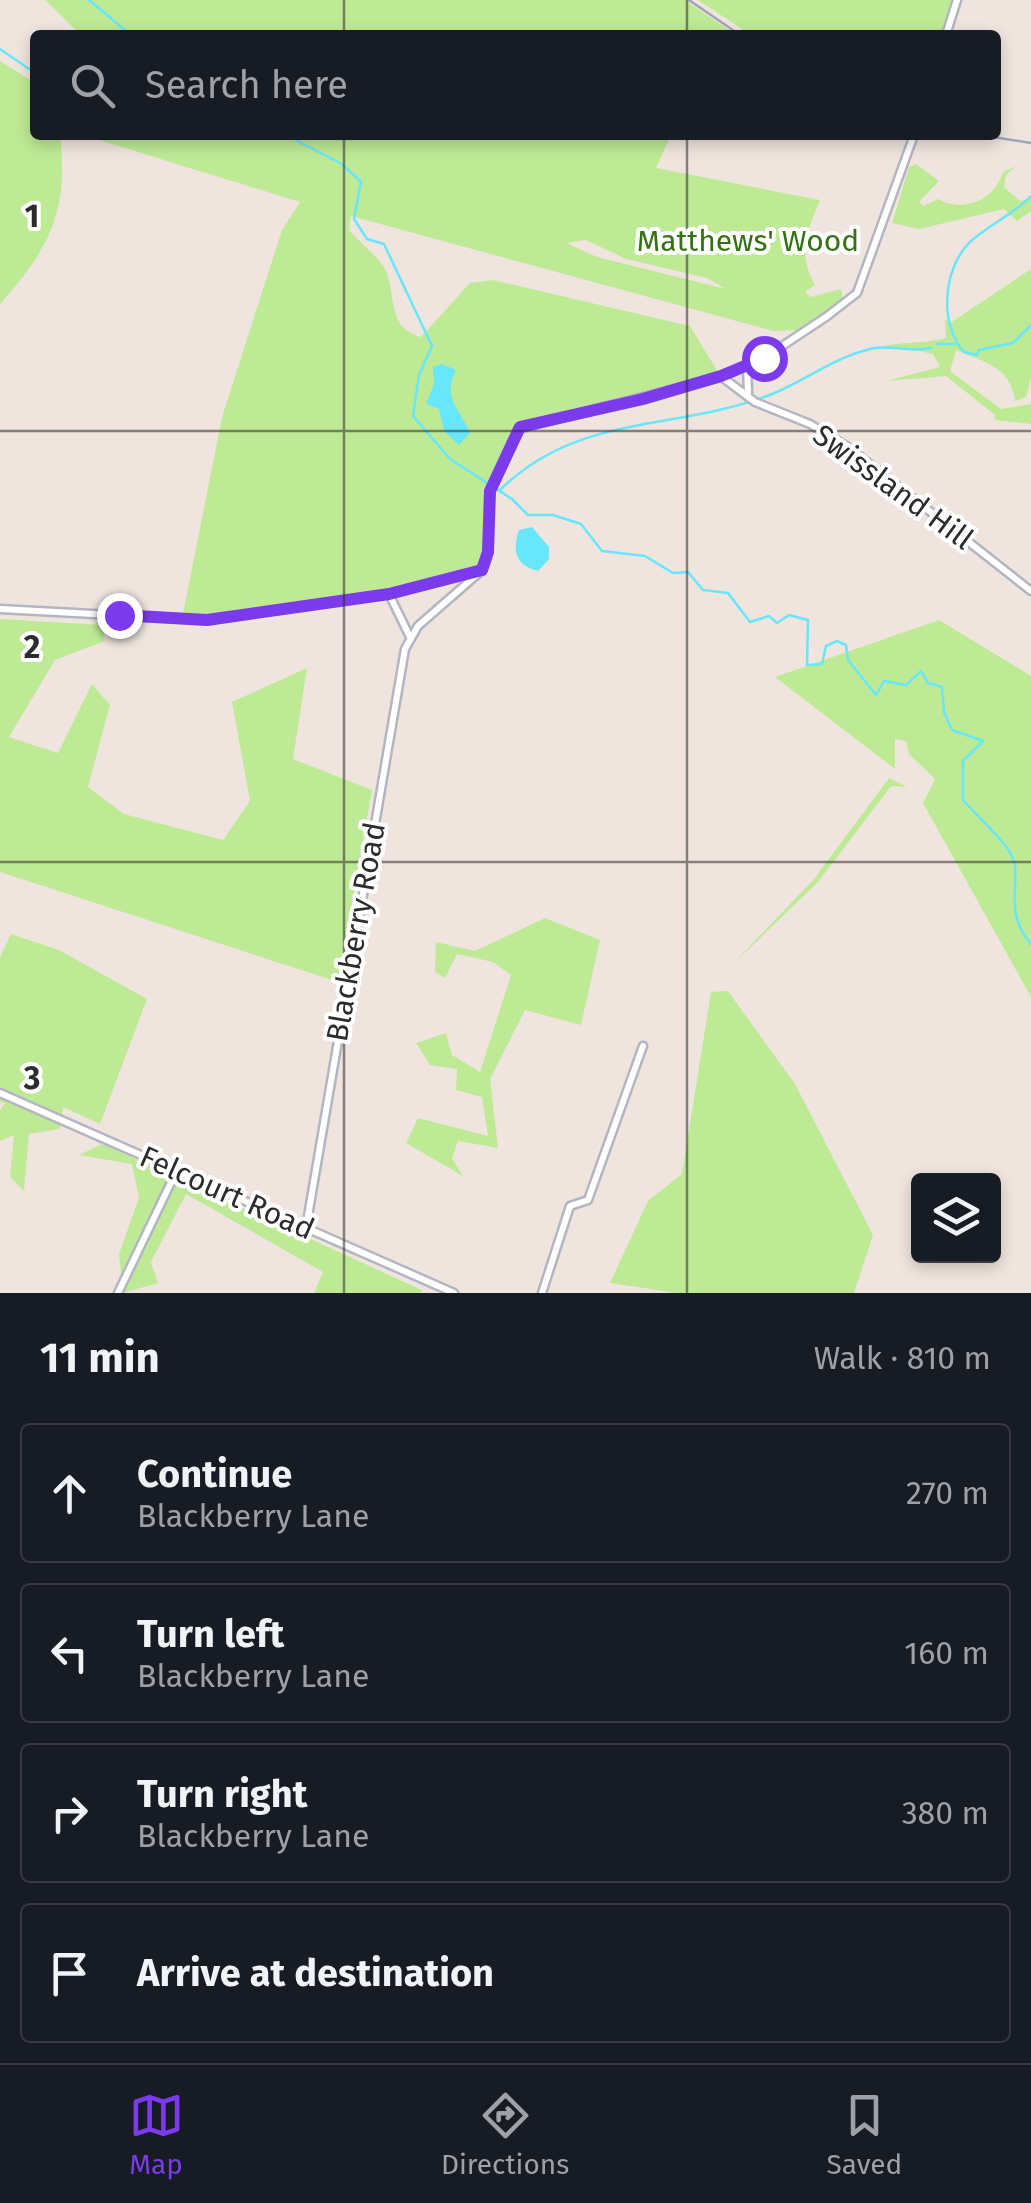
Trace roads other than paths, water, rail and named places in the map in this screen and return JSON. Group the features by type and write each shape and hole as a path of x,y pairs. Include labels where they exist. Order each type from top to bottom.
{"street":[{"path":"948,30 957,0"},
{"path":"389,594 410,637 482,570 488,552 490,491 518,429 721,376 796,338 857,293 912,140"},
{"path":"747,364 748,395"},
{"name":"Swissland Hill","path":"721,376 748,395 848,447 1031,591"},
{"path":"0,609 207,620 389,594 482,570"},
{"name":"Blackberry Road","path":"306,1228 410,637"},
{"path":"542,1293 570,1206 588,1200 643,1046"},
{"name":"Felcourt Road","path":"0,1093 454,1293"},
{"path":"118,1293 176,1170"},
{"path":"428,1293 431,1282"}],"water":[{"path":"442,364 456,370 451,396 470,433 459,445 444,431 439,409 426,404 434,384 433,367"},
{"path":"532,527 549,547 549,559 538,571 524,565 516,551 519,530"}],"waterway":[{"path":"89,0 125,30"},
{"path":"0,49 30,70"},
{"path":"296,140 342,164 361,182 354,219 367,239 384,244 432,346 419,375 413,416 450,459 512,499 528,515 553,515 581,524 602,551 645,556 673,573 688,572 703,590 728,593 750,622 769,616 777,623 789,615 808,620 807,665 822,664 826,646 837,641 846,645 848,660 876,695 884,681 906,685 921,671 928,683 942,687 944,712 952,730 983,741 963,761 963,800 1011,854 1017,919 1031,944"},
{"path":"1031,196 968,244 953,269 947,299 951,328 964,352 977,355 979,350 1013,343 1031,325"},
{"path":"937,344 954,344"},
{"path":"500,490 530,465 595,435 736,406 772,394 870,349 931,348"}],"railway":[{"path":"689,0 733,30"},
{"path":"1001,138 1031,143"}],"park label":[{"name":"Matthews' Wood","path":"748,241"}]}
